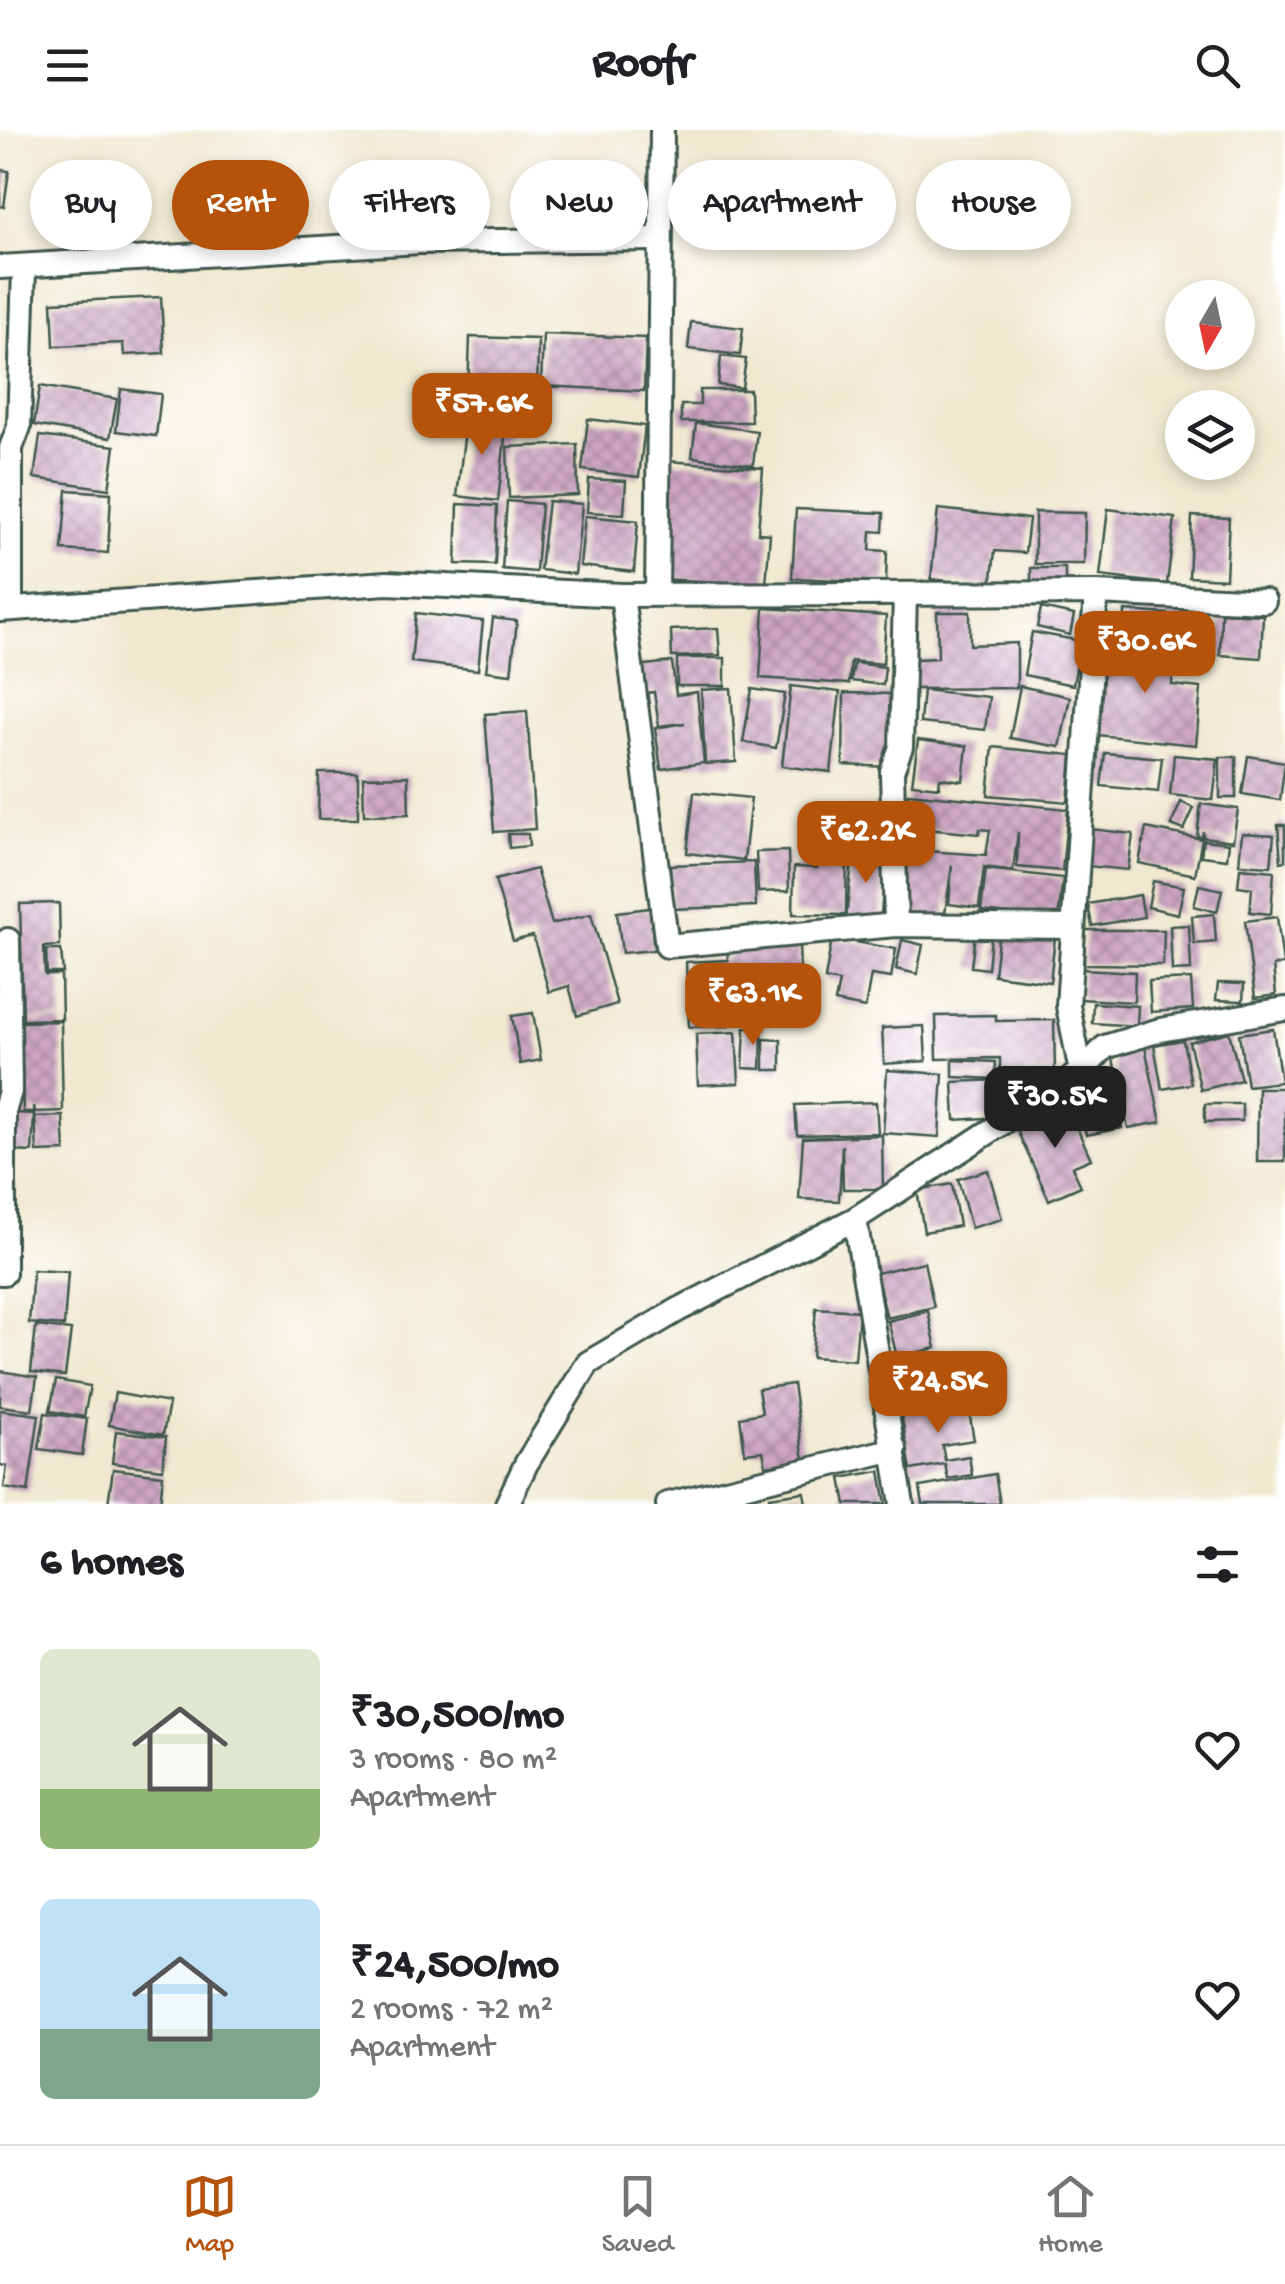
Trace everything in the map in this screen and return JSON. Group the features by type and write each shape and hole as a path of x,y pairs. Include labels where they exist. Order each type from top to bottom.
{"street":[{"path":"658,594 658,239 662,130"},
{"path":"658,239 420,242 12,268 19,426 5,448 6,609 387,583 622,596 1096,593 1264,601"},
{"path":"1081,1072 1068,1006 1096,593"},
{"path":"896,925 892,771 900,748 906,595"},
{"path":"622,596 666,946 896,925 1073,927"},
{"path":"0,1273 4,1273 2,1112 10,1090 8,940"},
{"path":"506,1504 588,1364 678,1310 855,1219 1081,1072 1105,1046 1160,1030 1285,1009"},
{"path":"855,1219 902,1504"},
{"path":"668,1504 894,1449"}],"building":[{"path":"0,170 9,171 4,207 0,206"},
{"path":"161,297 164,353 124,355 123,343 54,346 52,302"},
{"path":"691,322 743,328 740,355 688,349"},
{"path":"543,334 646,338 644,391 541,386"},
{"path":"470,337 538,339 537,394 468,391"},
{"path":"721,356 746,359 742,388 718,385"},
{"path":"40,386 117,399 110,438 34,425"},
{"path":"121,389 161,394 156,436 116,431"},
{"path":"700,390 750,390 751,422 681,422 681,405 700,405"},
{"path":"467,414 507,419 498,501 457,496"},
{"path":"588,419 645,426 639,477 582,470"},
{"path":"696,423 757,431 753,465 692,457"},
{"path":"40,436 115,446 109,489 34,478"},
{"path":"577,444 578,495 509,498 507,447"},
{"path":"667,461 763,468 758,533 770,534 766,584 658,579"},
{"path":"589,479 626,481 624,514 587,512"},
{"path":"67,490 111,493 108,553 62,550"},
{"path":"507,501 541,504 536,572 502,569"},
{"path":"548,501 582,504 575,574 540,570"},
{"path":"458,504 497,506 495,565 456,564"},
{"path":"796,509 884,513 883,532 871,531 870,550 887,551 886,582 792,578"},
{"path":"938,509 1029,519 1025,553 995,551 991,586 931,579"},
{"path":"1108,509 1175,518 1167,584 1100,576"},
{"path":"1035,512 1085,513 1084,564 1035,564"},
{"path":"585,516 638,521 634,572 580,566"},
{"path":"1192,516 1229,518 1226,579 1189,577"},
{"path":"1031,568 1065,568 1065,591 1031,592"},
{"path":"764,608 886,616 883,664 851,661 849,684 760,678"},
{"path":"1041,608 1074,615 1070,635 1037,627"},
{"path":"1125,611 1168,614 1166,640 1124,637"},
{"path":"937,612 970,612 970,645 1017,643 1017,688 915,689 915,659 938,658"},
{"path":"1198,612 1200,630 1171,632 1169,615"},
{"path":"416,613 483,621 478,670 411,662"},
{"path":"1221,613 1263,615 1261,658 1220,655"},
{"path":"493,618 517,621 511,674 486,671"},
{"path":"718,628 720,655 672,657 671,630"},
{"path":"1032,632 1081,641 1073,685 1024,675"},
{"path":"1104,640 1175,646 1172,685 1201,688 1196,745 1096,735"},
{"path":"677,658 725,658 725,686 677,686"},
{"path":"672,662 676,695 697,692 704,763 661,769 655,728 685,723 659,726 654,692 640,694 636,666"},
{"path":"854,663 885,667 883,685 851,681"},
{"path":"791,686 840,692 831,772 782,766"},
{"path":"1020,686 1070,697 1060,747 1010,738"},
{"path":"731,688 736,762 705,764 701,690"},
{"path":"752,689 785,694 776,748 743,742"},
{"path":"923,690 989,697 985,730 920,723"},
{"path":"844,693 891,694 890,767 843,765"},
{"path":"527,711 535,829 494,832 485,714"},
{"path":"918,740 967,746 963,781 940,778 939,787 912,784"},
{"path":"993,747 1072,755 1068,802 988,795"},
{"path":"1105,753 1162,758 1158,792 1101,786"},
{"path":"1174,755 1218,759 1213,800 1170,795"},
{"path":"1248,756 1285,762 1280,800 1242,794"},
{"path":"1220,757 1236,757 1236,798 1220,798"},
{"path":"319,773 358,773 358,819 318,819"},
{"path":"408,776 409,814 364,815 363,777"},
{"path":"694,792 751,798 744,860 687,853"},
{"path":"908,793 1068,809 1062,871 1017,867 1018,832 1013,871 984,867 979,908 949,904 952,865 944,920 901,914 910,850 986,855 990,830 980,829 979,834 904,827"},
{"path":"1181,802 1194,808 1184,830 1171,825"},
{"path":"1201,804 1238,809 1233,841 1203,837 1203,831 1202,837 1197,836"},
{"path":"1278,825 1285,825 1285,861 1281,862"},
{"path":"1146,828 1202,839 1195,875 1139,863"},
{"path":"1091,829 1133,834 1128,870 1086,866"},
{"path":"1242,833 1274,835 1271,866 1239,864"},
{"path":"508,834 528,834 529,846 509,848"},
{"path":"1203,840 1229,843 1227,859 1201,856"},
{"path":"853,850 887,854 880,923 846,919"},
{"path":"788,851 789,891 758,892 756,852"},
{"path":"817,852 847,852 846,915 793,914 794,867 817,868"},
{"path":"754,862 756,906 672,909 670,865"},
{"path":"1240,868 1274,871 1271,914 1250,912 1252,888 1238,886"},
{"path":"536,869 552,924 591,914 617,1004 577,1016 569,986 549,992 533,936 513,941 495,880"},
{"path":"986,869 1063,878 1058,919 981,911"},
{"path":"1153,881 1184,887 1178,914 1148,907"},
{"path":"1199,885 1222,890 1217,912 1194,906"},
{"path":"1140,895 1144,917 1092,926 1088,904"},
{"path":"59,903 60,946 44,947 45,975 61,975 62,1019 23,1020 20,904"},
{"path":"650,908 654,950 622,953 617,912"},
{"path":"1214,914 1216,942 1194,944 1192,916"},
{"path":"1277,917 1283,964 1273,966 1276,995 1255,998 1245,921"},
{"path":"1189,925 1191,970 1172,971 1170,926"},
{"path":"999,930 1055,937 1050,982 994,975"},
{"path":"1085,930 1164,930 1163,965 1084,964"},
{"path":"975,934 991,936 988,969 971,967"},
{"path":"832,938 896,949 891,978 871,975 865,1008 835,1002 839,982 825,979"},
{"path":"902,940 923,945 917,974 896,969"},
{"path":"799,945 802,1020 774,1021 773,1001 727,1003 728,1026 689,1027 686,962 728,960 727,951"},
{"path":"46,950 61,950 63,973 47,973"},
{"path":"1082,969 1135,972 1134,1002 1080,999"},
{"path":"1191,979 1193,1009 1151,1012 1149,981"},
{"path":"1218,983 1244,984 1243,1001 1216,1000"},
{"path":"1093,1003 1138,1006 1137,1026 1092,1023"},
{"path":"533,1013 541,1060 520,1064 512,1016"},
{"path":"996,1015 996,1021 1054,1020 1055,1072 1024,1073 1024,1102 1000,1102 1000,1058 937,1059 936,1016"},
{"path":"61,1021 63,1111 35,1112 34,1106 34,1112 23,1112 21,1022"},
{"path":"924,1026 926,1061 884,1064 882,1028"},
{"path":"745,1028 762,1028 761,1069 743,1068"},
{"path":"1273,1029 1281,1082 1247,1086 1239,1034"},
{"path":"736,1032 739,1083 698,1085 696,1034"},
{"path":"1229,1032 1241,1080 1201,1090 1189,1042"},
{"path":"764,1039 781,1040 781,1070 764,1070"},
{"path":"1183,1040 1191,1084 1162,1089 1154,1045"},
{"path":"1145,1047 1161,1122 1128,1128 1112,1054"},
{"path":"953,1060 996,1062 995,1079 953,1077"},
{"path":"887,1070 943,1074 939,1137 883,1133"},
{"path":"998,1080 1000,1117 955,1120 953,1082"},
{"path":"1258,1088 1285,1088 1285,1162 1257,1162"},
{"path":"1114,1089 1122,1128 1086,1135 1078,1097"},
{"path":"876,1102 878,1133 797,1135 795,1105"},
{"path":"1205,1104 1242,1104 1242,1121 1205,1122"},
{"path":"1067,1106 1091,1159 1072,1167 1081,1186 1049,1200 1016,1128"},
{"path":"15,1113 34,1114 32,1152 13,1151"},
{"path":"63,1116 65,1151 37,1152 35,1117"},
{"path":"882,1135 883,1189 843,1189 842,1145 839,1201 799,1199 803,1138"},
{"path":"988,1170 1002,1219 971,1228 958,1179"},
{"path":"952,1184 959,1226 924,1232 917,1190"},
{"path":"924,1262 934,1307 887,1318 876,1273"},
{"path":"33,1270 68,1272 64,1326 29,1323"},
{"path":"816,1308 859,1311 855,1360 812,1357"},
{"path":"928,1311 936,1348 897,1357 888,1321"},
{"path":"36,1326 71,1330 65,1376 31,1372"},
{"path":"0,1371 37,1377 32,1410 0,1406"},
{"path":"56,1380 90,1386 84,1417 50,1411"},
{"path":"793,1384 804,1460 766,1466 763,1451 745,1453 740,1417 762,1413 758,1389"},
{"path":"115,1393 169,1403 163,1435 109,1425"},
{"path":"967,1400 974,1440 942,1445 945,1460 969,1456 972,1475 948,1479 945,1464 911,1470 901,1412"},
{"path":"0,1410 39,1415 28,1492 4,1488 7,1466 0,1465"},
{"path":"45,1413 87,1419 82,1455 39,1449"},
{"path":"116,1431 166,1437 163,1469 112,1463"},
{"path":"113,1469 163,1475 160,1504 108,1504"},
{"path":"880,1471 886,1504 846,1504 841,1478"},
{"path":"995,1474 1000,1504 923,1504 920,1487"},
{"path":"804,1492 806,1504 770,1504 769,1497"}]}
